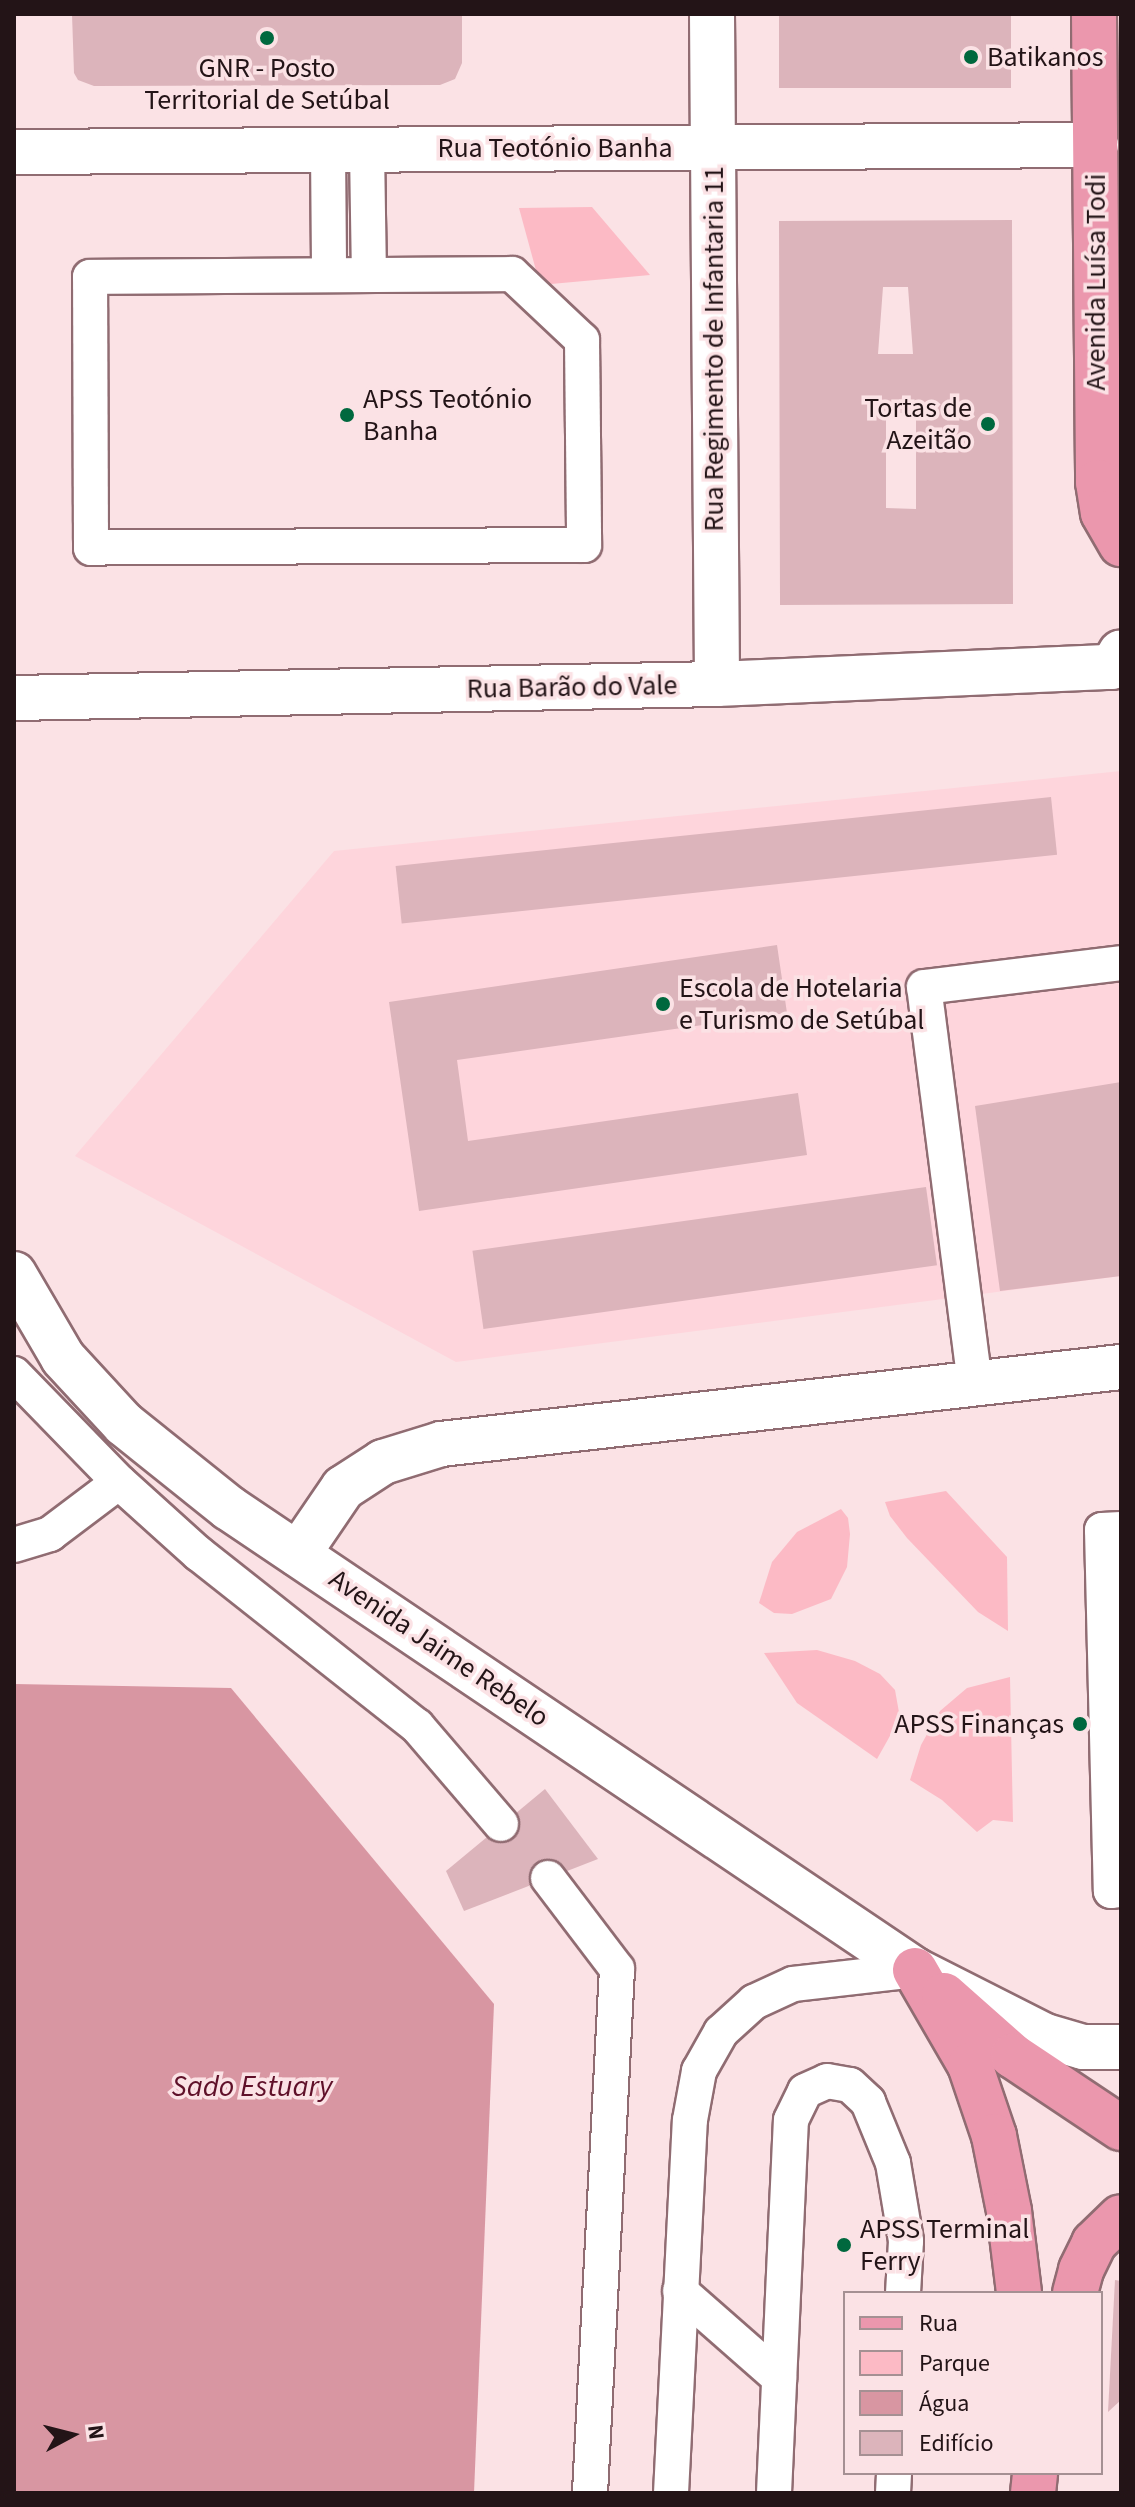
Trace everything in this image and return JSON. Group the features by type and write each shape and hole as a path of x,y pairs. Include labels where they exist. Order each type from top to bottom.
{"main road":[{"name":"Avenida Luísa Todi","path":"1094,14 1108,145 1098,482 1103,513 1121,544"},
{"name":"Avenida Jaime Rebelo","path":"915,1970 1013,2056 1121,2128"},
{"path":"915,1970 970,2065 994,2136 1009,2211 1019,2291"},
{"path":"1076,2291 1081,2270 1094,2243 1121,2217"}],"street":[{"name":"Rua Regimento de Infantaria 11","path":"712,14 717,684"},
{"name":"Rua Teotónio Banha","path":"14,152 1108,145"},
{"name":"Rua Barão do Vale","path":"14,698 717,684 1112,667 1121,652"},
{"name":"Avenida Jaime Rebelo","path":"14,1274 63,1358 124,1424 209,1493 915,1970 1045,2036 1083,2047 1121,2047"},
{"path":"298,1554 343,1488 383,1462 441,1444 1121,1367"}],"lane":[{"path":"347,150 369,275"},
{"path":"329,275 347,150"},
{"path":"512,274 582,340 584,545 91,548 90,277 329,275 512,274"},
{"path":"975,1384 924,987 1121,963"},
{"path":"14,1374 119,1482 199,1554 417,1726 501,1824"},
{"path":"14,1545 50,1534 119,1482"},
{"path":"1121,1529 1102,1530 1111,1891 1121,1890"},
{"path":"548,1878 617,1969 590,2493"},
{"path":"671,2493 690,2120 699,2071 721,2032 754,2002 793,1984 856,1974 915,1970"},
{"path":"774,2493 791,2120 805,2091 827,2081 850,2085 868,2102 893,2163 906,2241 903,2291"},
{"path":"680,2291 779,2378"}],"shaded area":[{"name":"Escola de Hotelaria e Turismo de Setúbal","path":"1121,771 1121,1276 456,1362 75,1156 334,851"}],"green space":[{"path":"592,207 650,275 540,285 519,208"},
{"path":"946,1491 1007,1557 1008,1631 978,1612 907,1538 890,1516 885,1502"},
{"path":"841,1509 848,1518 850,1534 847,1567 831,1599 792,1614 774,1613 759,1603 772,1562 797,1532"},
{"path":"817,1650 855,1661 880,1674 895,1690 900,1718 877,1759 797,1703 764,1653"},
{"path":"1010,1677 1013,1822 993,1820 977,1832 942,1800 910,1780 921,1745 940,1711 967,1688"}],"water":[{"name":"Sado Estuary","path":"14,1684 231,1688 494,2004 474,2493 14,2493"}],"building":[{"name":"GNR - Posto Territorial de Setúbal","path":"72,14 462,14 462,63 455,79 440,85 94,86 78,80 74,73"},
{"path":"779,14 1011,14 1011,88 779,88"},
{"path":"1012,220 1013,604 780,605 779,221","holes":["883,287 908,287 913,354 878,354","886,413 916,413 916,509 886,508"]},
{"path":"1051,797 1057,855 402,924 396,866"},
{"path":"777,945 787,1013 457,1060 468,1141 798,1093 807,1155 419,1211 389,1002"},
{"path":"1121,1082 1121,1276 1000,1291 975,1106"},
{"path":"926,1187 937,1265 483,1329 472,1251"},
{"path":"545,1789 598,1859 464,1911 446,1871"},
{"path":"1115,2280 1121,2281 1121,2400 1108,2412"}],"place":[{"name":"GNR - Posto Territorial de Setúbal","path":"267,38"},
{"name":"Batikanos","path":"971,57"},
{"name":"APSS Teotónio Banha","path":"347,415"},
{"name":"Tortas de Azeitão","path":"988,424"},
{"name":"Escola de Hotelaria e Turismo de Setúbal","path":"663,1004"},
{"name":"APSS Finanças","path":"1080,1724"},
{"name":"APSS Terminal Ferry","path":"844,2245"}]}
